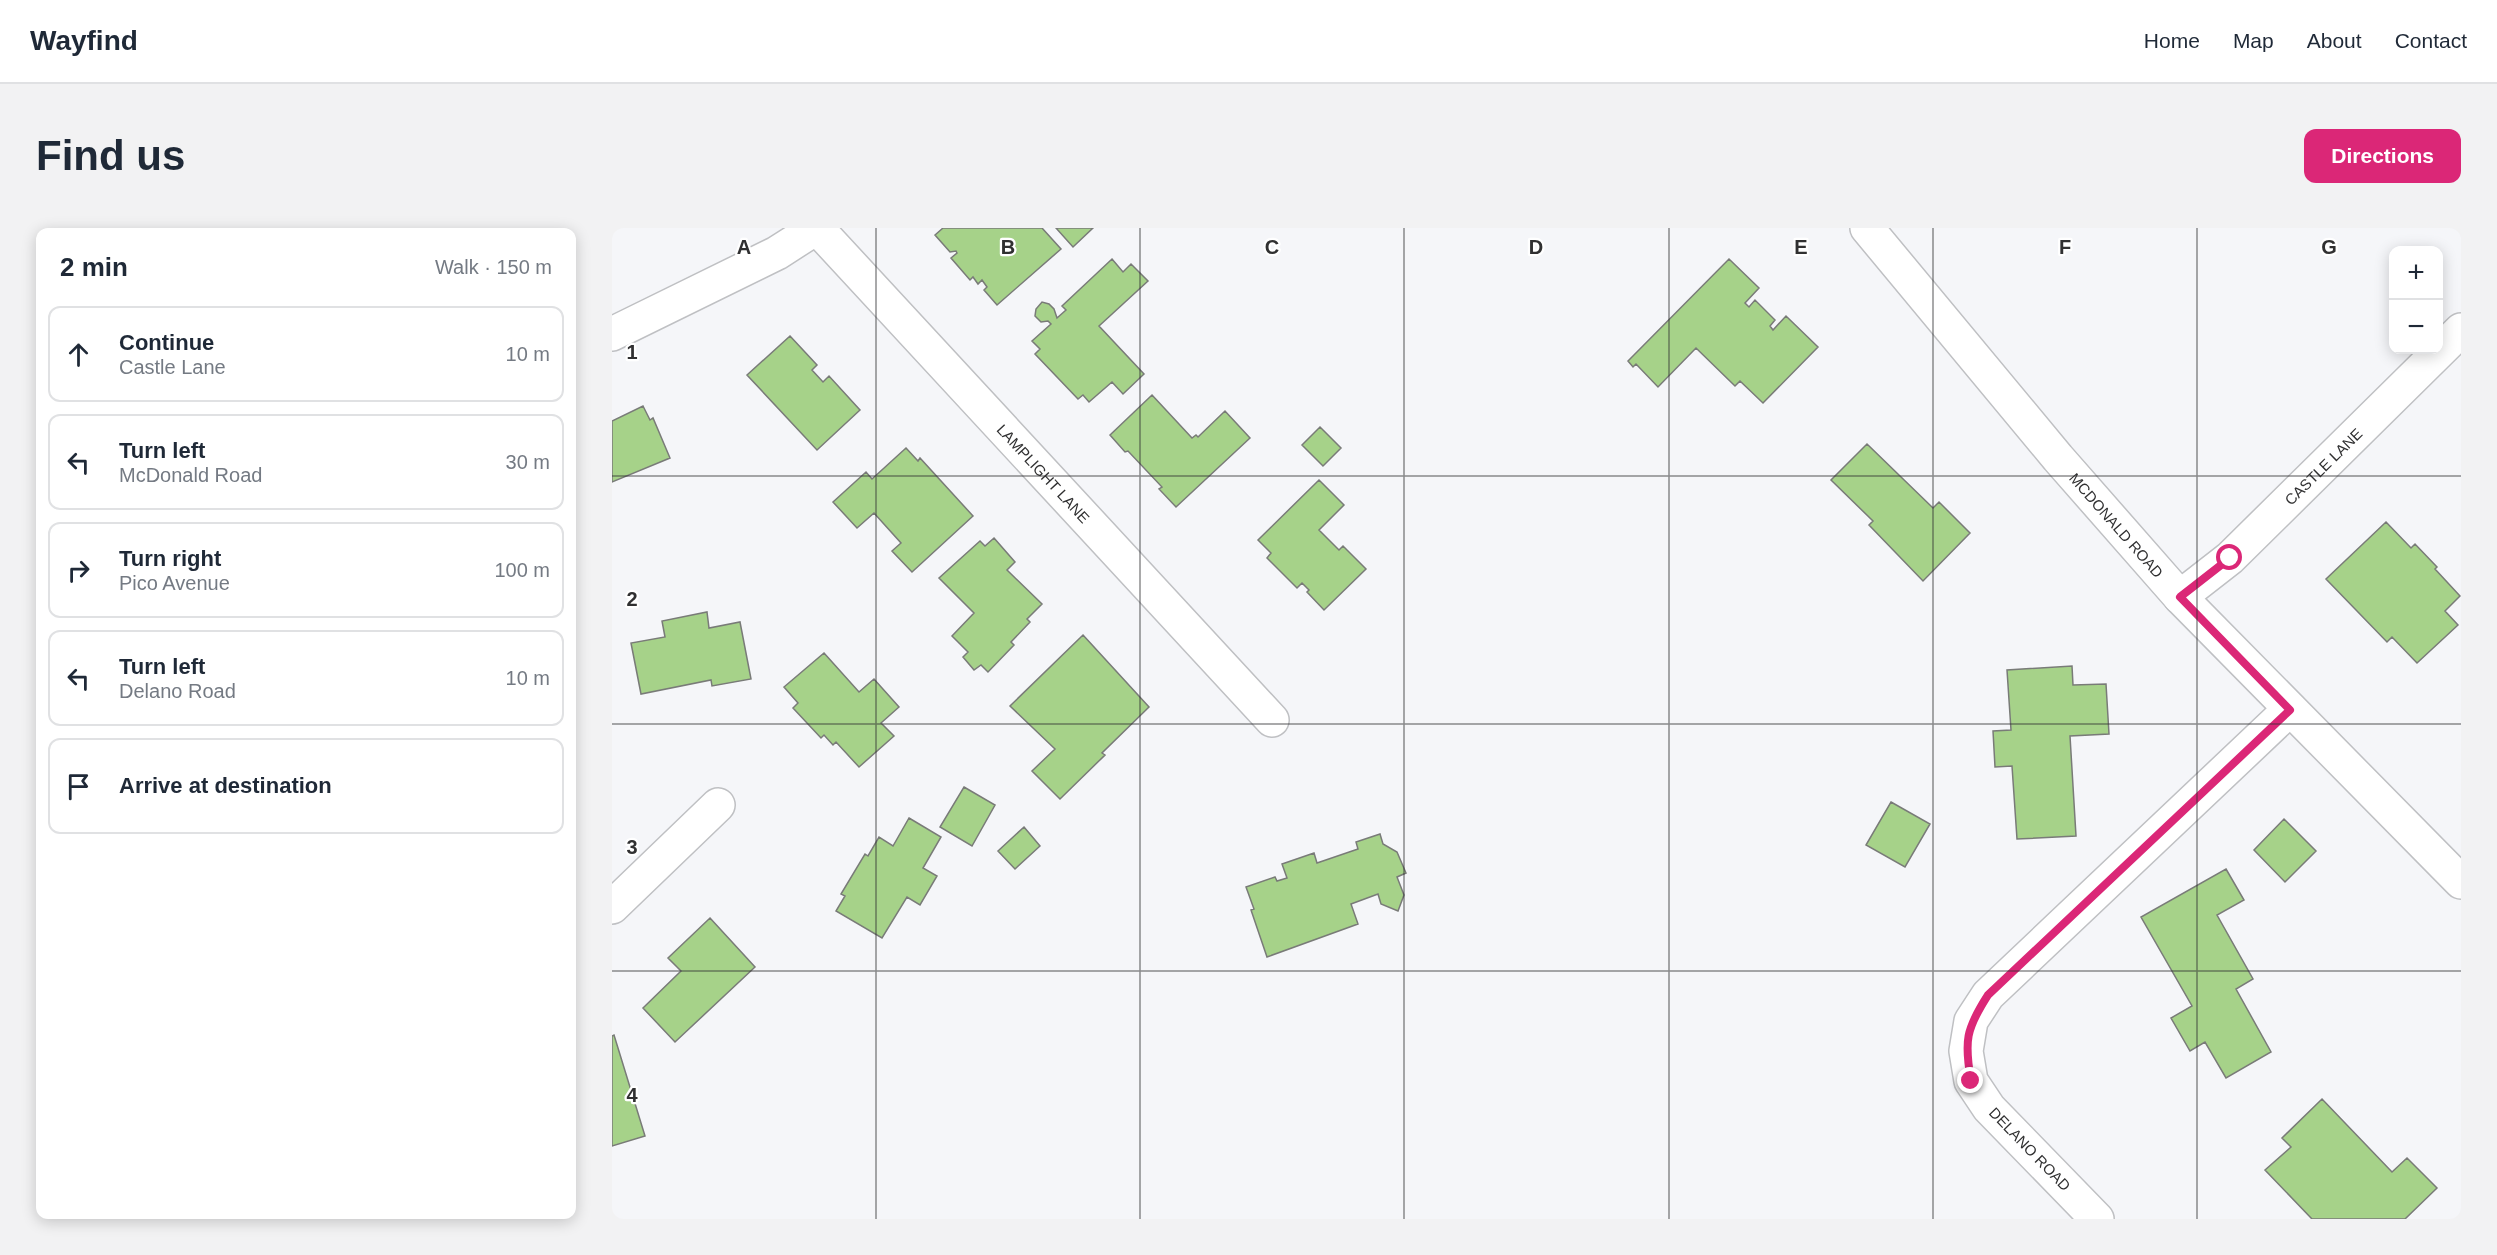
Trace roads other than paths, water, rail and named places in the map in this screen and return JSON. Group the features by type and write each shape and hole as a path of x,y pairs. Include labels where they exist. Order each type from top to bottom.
{"street":[{"path":"612,334 777,253 817,228"},
{"name":"LAMPLIGHT LANE","path":"817,228 1272,720"},
{"name":"MCDONALD ROAD","path":"1867,228 2058,458 2180,597 2461,882"},
{"name":"CASTLE LANE","path":"2180,597 2230,558 2461,330"},
{"name":"DELANO ROAD","path":"2097,1219 1989,1108 1971,1081 1966,1051 1971,1021 1988,995 2290,710"},
{"path":"612,907 718,805"}]}
